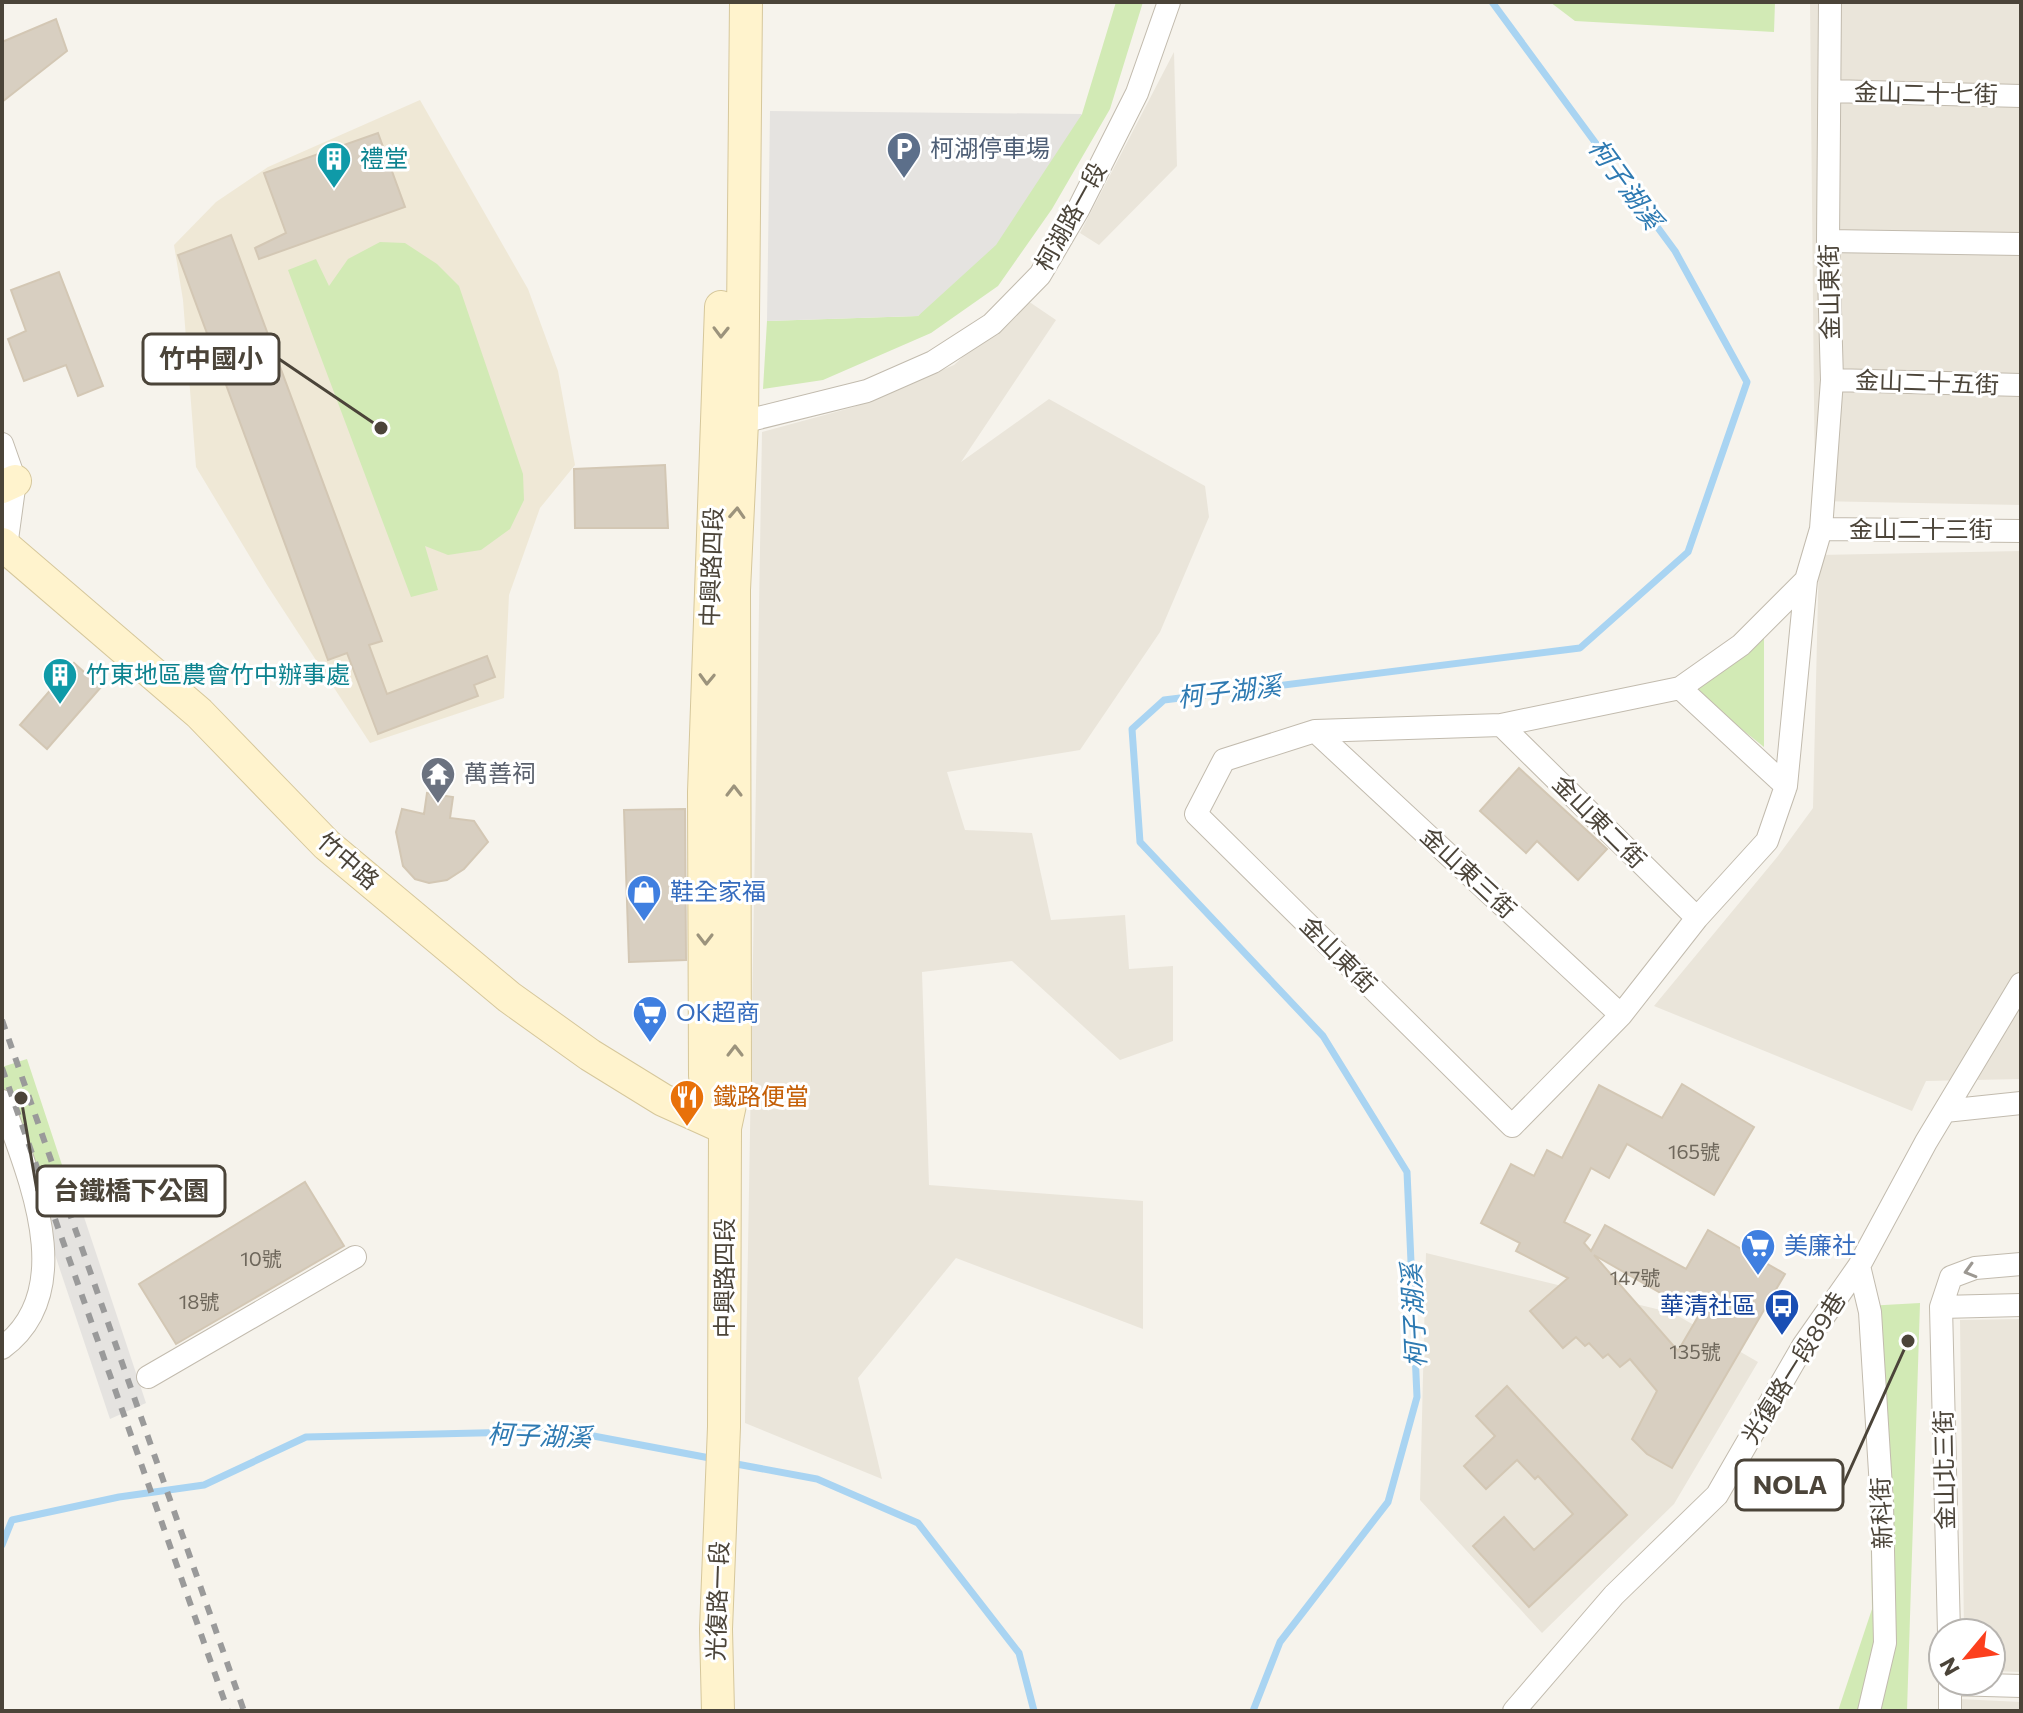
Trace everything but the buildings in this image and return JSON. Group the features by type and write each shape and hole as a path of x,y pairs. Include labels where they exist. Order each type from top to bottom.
{"main road":[{"name":"中興路四段","path":"725,2 730,421"},
{"name":"中興路四段","path":"722,1492 725,1128 705,1076 704,792 730,421 746,2"},
{"name":"竹中路","path":"4,546 199,713 327,845 509,997 590,1055 663,1100 725,1128"},
{"name":"光復路一段","path":"718,1711 716,1629 722,1492"}],"street":[{"name":"柯湖路一段","path":"730,421 867,391 933,362 992,324 1040,275 1078,210 1137,93 1169,2"},
{"name":"金山東街","path":"1806,580 1741,645 1680,688 1501,725 1315,731 1224,760 1196,814 1512,1126 1621,1015 1697,918 1767,841 1786,786 1806,580 1821,529 1832,380 1828,241 1830,2"},
{"name":"金山二十七街","path":"1830,91 2021,96"},
{"path":"1828,241 2021,244"},
{"name":"金山二十五街","path":"1832,380 2021,385"},
{"name":"竹中路","path":"2,444 9,484 4,546"},
{"name":"金山二十三街","path":"1821,529 2021,531"},
{"path":"1680,688 1786,786"},
{"name":"金山東二街","path":"1501,725 1697,918"},
{"name":"金山東三街","path":"1315,731 1621,1015"},
{"name":"光復路一段89巷","path":"1514,1711 1614,1595 1717,1495 1803,1346 1859,1266 1945,1111 2021,984"},
{"path":"2,1101 33,1190 42,1226 44,1257 34,1306 26,1325 2,1348"},
{"path":"1945,1111 2021,1103"},
{"path":"148,1377 355,1257"},
{"path":"2021,1264 1975,1268 1951,1277 1941,1307 2021,1305"},
{"name":"新科街","path":"1859,1266 1870,1312 1883,1520 1885,1643 1869,1711"},
{"name":"金山北三街","path":"1941,1307 1949,1617"}],"shaded area":[{"path":"1810,2 2021,2 2021,505 1815,501"},
{"path":"1174,52 1177,166 1099,245 1080,233"},
{"path":"420,100 528,289 558,371 575,465 540,508 509,595 504,698 370,743 267,585 196,467 183,300 174,245 216,202 268,167"},
{"name":"柯湖停車場","path":"770,111 1082,114 996,245 918,316 767,321"},
{"path":"1025,299 1056,320 961,462 1049,399 1205,486 1209,517 1160,632 1080,750 947,772 965,830 1032,833 1051,920 1125,915 1129,969 1173,966 1173,1041 1120,1060 1012,961 922,972 929,1185 1143,1201 1143,1329 956,1258 858,1378 882,1479 745,1423 762,432 854,407 954,365"},
{"path":"2021,551 2021,1079 1926,1081 1912,1111 1654,1006 1778,856 1813,808 1819,555"},
{"path":"79,1202 146,1403 110,1419 42,1216"},
{"path":"1426,1253 1673,1313 1758,1362 1674,1504 1542,1633 1420,1500"},
{"path":"2021,1319 2021,1672 2007,1672 2007,1617 1964,1617 1960,1320"},
{"path":"1959,1699 2021,1702 2021,1711 1959,1711"}],"green space":[{"path":"1116,2 1143,2 1110,109 1052,209 998,286 931,333 823,380 763,389 767,321 918,316 1082,114"},
{"path":"1550,2 1775,2 1774,32 1575,21"},
{"path":"380,242 405,243 437,264 459,286 523,474 524,500 510,529 481,550 448,555 425,546 438,590 411,597 288,270 316,259 329,286 348,259"},
{"path":"1764,634 1764,747 1691,689"},
{"path":"27,1059 63,1168 20,1183 2,1128 2,1067"},
{"path":"1920,1303 1907,1711 1838,1711 1872,1609 1866,1306"}],"waterway":[{"name":"柯子湖溪","path":"1253,1711 1280,1642 1388,1502 1417,1397 1407,1172 1323,1036 1140,842 1132,729 1164,700 1580,648 1688,552 1747,382 1675,251 1492,2"},
{"name":"柯子湖溪","path":"2,1545 12,1520 119,1497 204,1485 306,1437 567,1431 715,1459"},
{"name":"柯子湖溪","path":"731,1463 817,1479 918,1523 1019,1653 1034,1711"}],"railway":[{"path":"2,1020 244,1711"},
{"path":"2,1068 228,1711"}],"place":[{"name":"柯湖停車場","path":"904,180"},
{"name":"禮堂","path":"334,190"},
{"name":"竹中國小","path":"381,428"},
{"name":"竹東地區農會竹中辦事處","path":"60,706"},
{"name":"萬善祠","path":"438,805"},
{"name":"鞋全家福","path":"644,923"},
{"name":"OK超商","path":"650,1044"},
{"name":"台鐵橋下公園","path":"21,1098"},
{"name":"鐵路便當","path":"687,1128"},
{"name":"美廉社","path":"1758,1277"},
{"name":"華清社區","path":"1782,1337"},
{"name":"NOLA","path":"1908,1341"}]}
